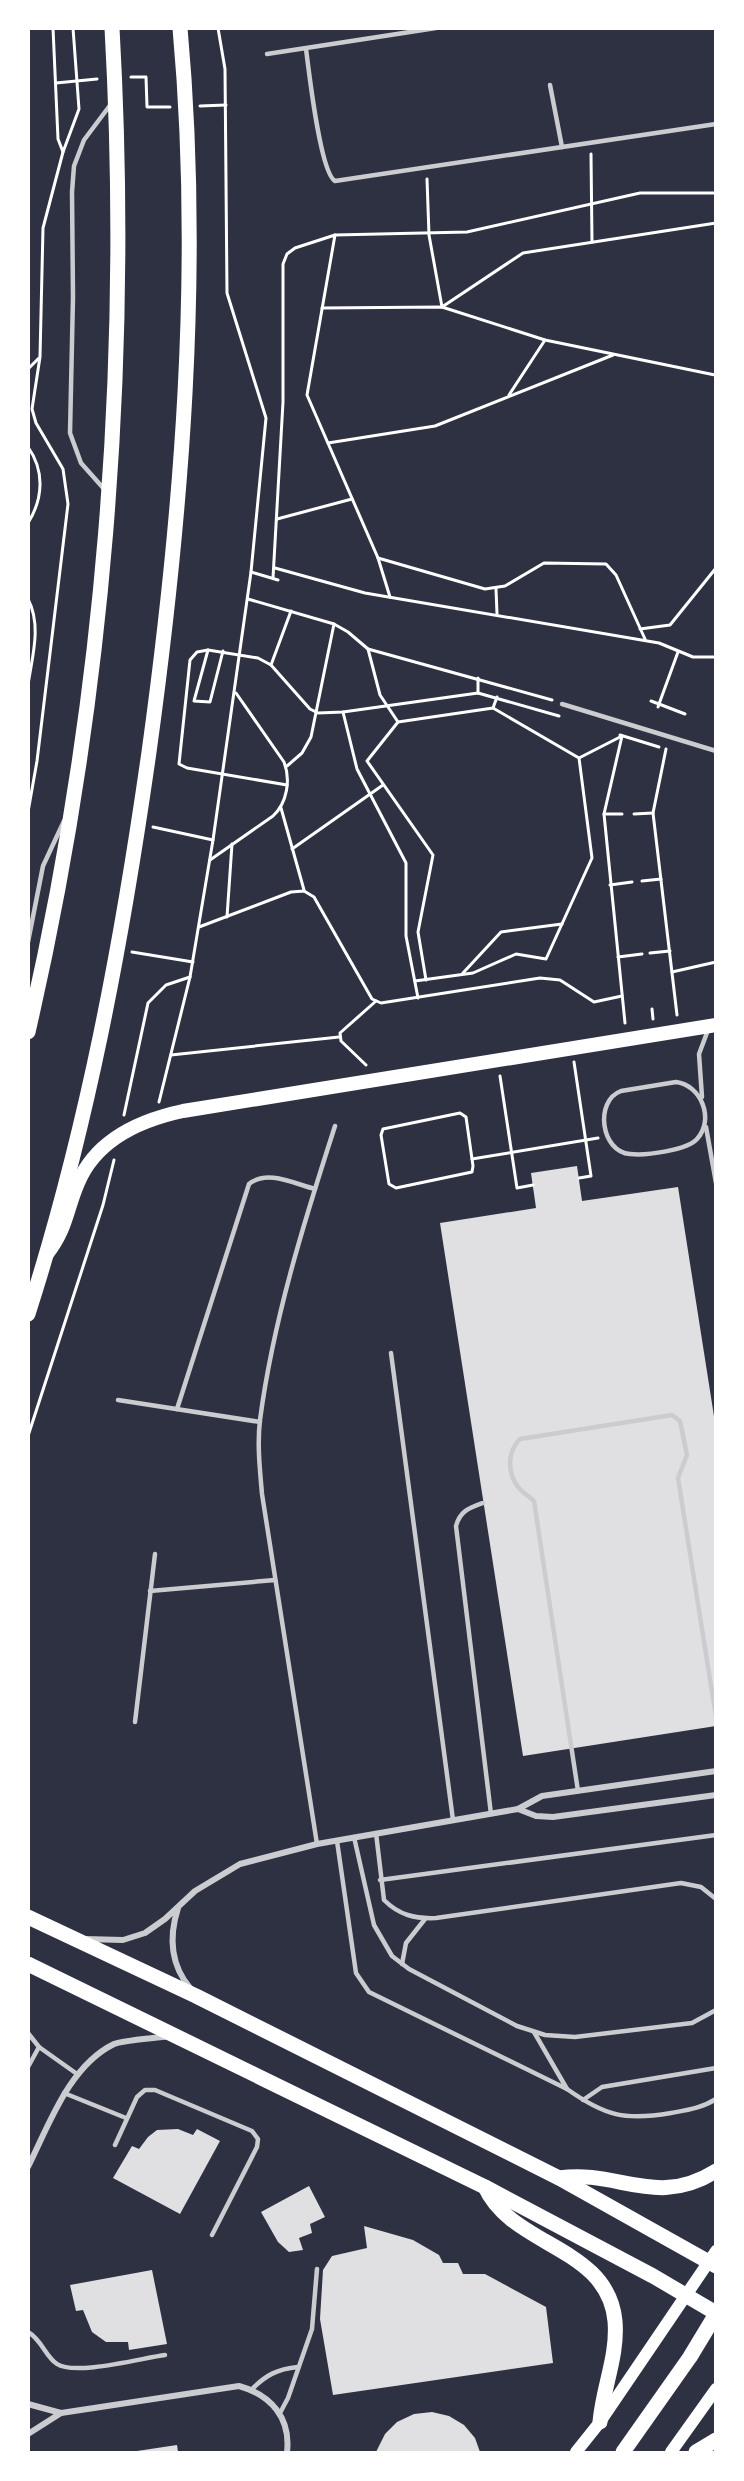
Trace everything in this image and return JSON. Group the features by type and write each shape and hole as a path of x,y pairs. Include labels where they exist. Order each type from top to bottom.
{"highway":[{"path":"28,1032 53,920 71,809 91,672 109,493 118,274 116,97 112,28"},
{"path":"28,1314 47,1254 98,1054 139,824 165,625 180,473 188,305 187,106 180,28"},
{"path":"28,1917 196,1996 559,2178 714,2263"},
{"path":"28,1964 485,2187 686,2295 716,2314 663,2397 623,2452"},
{"path":"559,2178 590,2177 633,2187 667,2188 693,2182 716,2171"},
{"path":"485,2187 492,2202 506,2217 591,2271 603,2290 615,2319 616,2342 600,2421"},
{"path":"696,2452 716,2440"}],"main road":[{"path":"47,1254 64,1228 78,1183 95,1156 119,1135 149,1120 183,1111 714,1025"},
{"path":"576,2452 600,2421 686,2295 714,2263"},
{"path":"671,2452 716,2389"}],"street":[{"path":"73,1938 106,1940 134,1937 157,1925 217,1875 240,1864 317,1844 518,1809 542,1796 716,1771"},
{"path":"518,1809 536,1816 553,1818 716,1795"},
{"path":"179,1907 174,1921 173,1952 178,1971 196,1996"},
{"path":"28,2168 64,2092 77,2074 116,2043 175,2035"},
{"path":"28,2434 61,2413 228,2387 251,2390 273,2403 280,2413 288,2438 287,2452"},
{"path":"28,2404 61,2413"}],"lane":[{"path":"267,54 436,28"},
{"path":"306,49 322,155 330,179 339,182 716,124"},
{"path":"550,85 562,147"},
{"path":"109,493 81,463 70,433 74,297 72,192 74,166 84,140 116,97"},
{"path":"562,704 716,751"},
{"path":"28,942 43,866 71,809"},
{"path":"714,1025 703,1038 699,1054 702,1103 716,1183"},
{"path":"702,1103 695,1089 684,1083 621,1091 613,1095 607,1104 604,1123 607,1136 614,1148 632,1155 686,1147 698,1138 705,1124"},
{"path":"317,1844 262,1494 260,1422 288,1288 335,1126"},
{"path":"177,1409 249,1184 255,1179 269,1177 315,1189"},
{"path":"391,1353 453,1820"},
{"path":"118,1400 260,1422"},
{"path":"578,1791 534,1501 519,1488 510,1460 513,1447 520,1439 672,1415 680,1421 687,1455 678,1478 716,1717"},
{"path":"483,1503 465,1510 458,1516 456,1526 491,1814"},
{"path":"135,1722 154,1554"},
{"path":"150,1591 275,1580"},
{"path":"376,1833 384,1900 402,1914 425,1918 681,1883 701,1887 716,1899"},
{"path":"380,1880 716,1835"},
{"path":"354,1837 374,1925 385,1947 402,1964 534,2032 575,2037 692,2023 716,2010"},
{"path":"336,1840 356,1973 369,1992 567,2088 583,2100 617,2116 636,2118 692,2109 716,2099"},
{"path":"402,1964 406,1943 425,1918"},
{"path":"534,2032 567,2088"},
{"path":"28,2033 39,2047 77,2074"},
{"path":"28,2067 39,2047"},
{"path":"583,2100 602,2087 716,2068"},
{"path":"115,2145 137,2097 150,2089 255,2135 257,2147 212,2235"},
{"path":"64,2092 126,2118"},
{"path":"280,2413 294,2383 297,2367 312,2329 316,2269"},
{"path":"28,2332 38,2339 52,2359 64,2367 79,2368 165,2355"},
{"path":"251,2390 272,2373 297,2367"}],"path":[{"path":"53,28 58,139 63,152"},
{"path":"28,812 37,761 68,504 63,469 36,423 32,409 40,357 43,228 63,152 77,117 79,81 73,28"},
{"path":"159,1103 190,977 210,860 251,572 266,418 226,293 226,105 224,56 218,28"},
{"path":"56,82 146,77 147,107 226,105"},
{"path":"591,143 592,242"},
{"path":"427,168 429,235 442,307"},
{"path":"273,578 283,402 283,264 287,254 295,248 335,235 429,235 490,229 654,191 716,193"},
{"path":"442,307 523,253 716,223"},
{"path":"335,235 307,396 378,558 390,597"},
{"path":"322,308 442,307 545,340 715,375"},
{"path":"509,395 545,340"},
{"path":"328,443 435,426 615,354"},
{"path":"28,369 40,357"},
{"path":"28,447 40,478 38,503 28,523"},
{"path":"277,519 352,499"},
{"path":"378,558 485,589 496,589 544,563 606,564 616,575 645,640"},
{"path":"275,568 342,588 645,640 659,643 693,657 716,657"},
{"path":"640,629 670,625 716,568"},
{"path":"251,572 278,580"},
{"path":"496,589 497,615"},
{"path":"28,599 33,608 36,629 28,685"},
{"path":"247,599 334,624 348,632 368,649 478,678 562,704"},
{"path":"271,665 291,611"},
{"path":"286,767 307,746 318,713 334,624"},
{"path":"368,649 375,684 385,705 398,722"},
{"path":"208,650 194,701 210,702 223,651"},
{"path":"287,785 183,767 178,761 190,660 197,652 208,650 240,653 271,665 310,709 318,713 343,712 478,693 565,718"},
{"path":"658,705 678,652"},
{"path":"478,678 478,693"},
{"path":"235,691 286,767 287,785 281,808 304,891"},
{"path":"493,708 497,697"},
{"path":"651,701 685,714"},
{"path":"426,980 418,932 433,855 367,761 398,722 493,708 579,758"},
{"path":"343,712 357,769 406,863 406,936 418,998"},
{"path":"625,723 604,814 625,1023"},
{"path":"610,732 676,752"},
{"path":"579,758 622,736"},
{"path":"666,749 653,813 677,1015"},
{"path":"415,981 473,973 516,954 546,958 592,858 579,758"},
{"path":"292,849 383,784"},
{"path":"210,860 281,808"},
{"path":"634,814 653,813"},
{"path":"604,814 622,814"},
{"path":"139,824 213,840"},
{"path":"227,917 232,844"},
{"path":"642,881 661,879"},
{"path":"610,885 632,882"},
{"path":"198,928 291,892 304,891 314,897 376,1001"},
{"path":"462,974 501,932 562,924"},
{"path":"118,949 193,962"},
{"path":"650,953 670,951"},
{"path":"618,957 642,954"},
{"path":"672,972 716,962"},
{"path":"126,1104 148,1003 166,985 190,977"},
{"path":"339,1037 346,1025 376,1001 388,1003 551,977 594,1002 622,996"},
{"path":"652,1009 654,1019"},
{"path":"171,1055 339,1037"},
{"path":"339,1037 367,1065"},
{"path":"571,1048 591,1176 579,1178"},
{"path":"498,1060 517,1188 533,1185"},
{"path":"460,1113 467,1121 472,1159 473,1169 468,1175 396,1188 388,1181 381,1132 391,1125 460,1113"},
{"path":"472,1159 607,1136"},
{"path":"28,1436 103,1205"}],"building":[{"path":"577,1166 582,1201 678,1187 716,1429 716,1726 523,1756 440,1223 536,1208 531,1173"},
{"path":"178,2129 193,2135 197,2129 220,2141 180,2214 113,2178 132,2146 139,2149 157,2130"},
{"path":"309,2186 325,2217 310,2224 312,2233 299,2238 303,2250 289,2252 278,2242 261,2212"},
{"path":"364,2226 413,2240 439,2255 443,2263 458,2263 463,2274 485,2274 546,2307 553,2363 333,2395 320,2319 323,2270 332,2256 367,2248"},
{"path":"152,2270 167,2344 129,2350 128,2342 106,2342 92,2332 83,2310 76,2311 70,2285"},
{"path":"432,2412 449,2416 464,2425 475,2438 480,2452 376,2452 385,2434 397,2422 414,2414"},
{"path":"177,2445 178,2452 137,2452 137,2451"}]}
